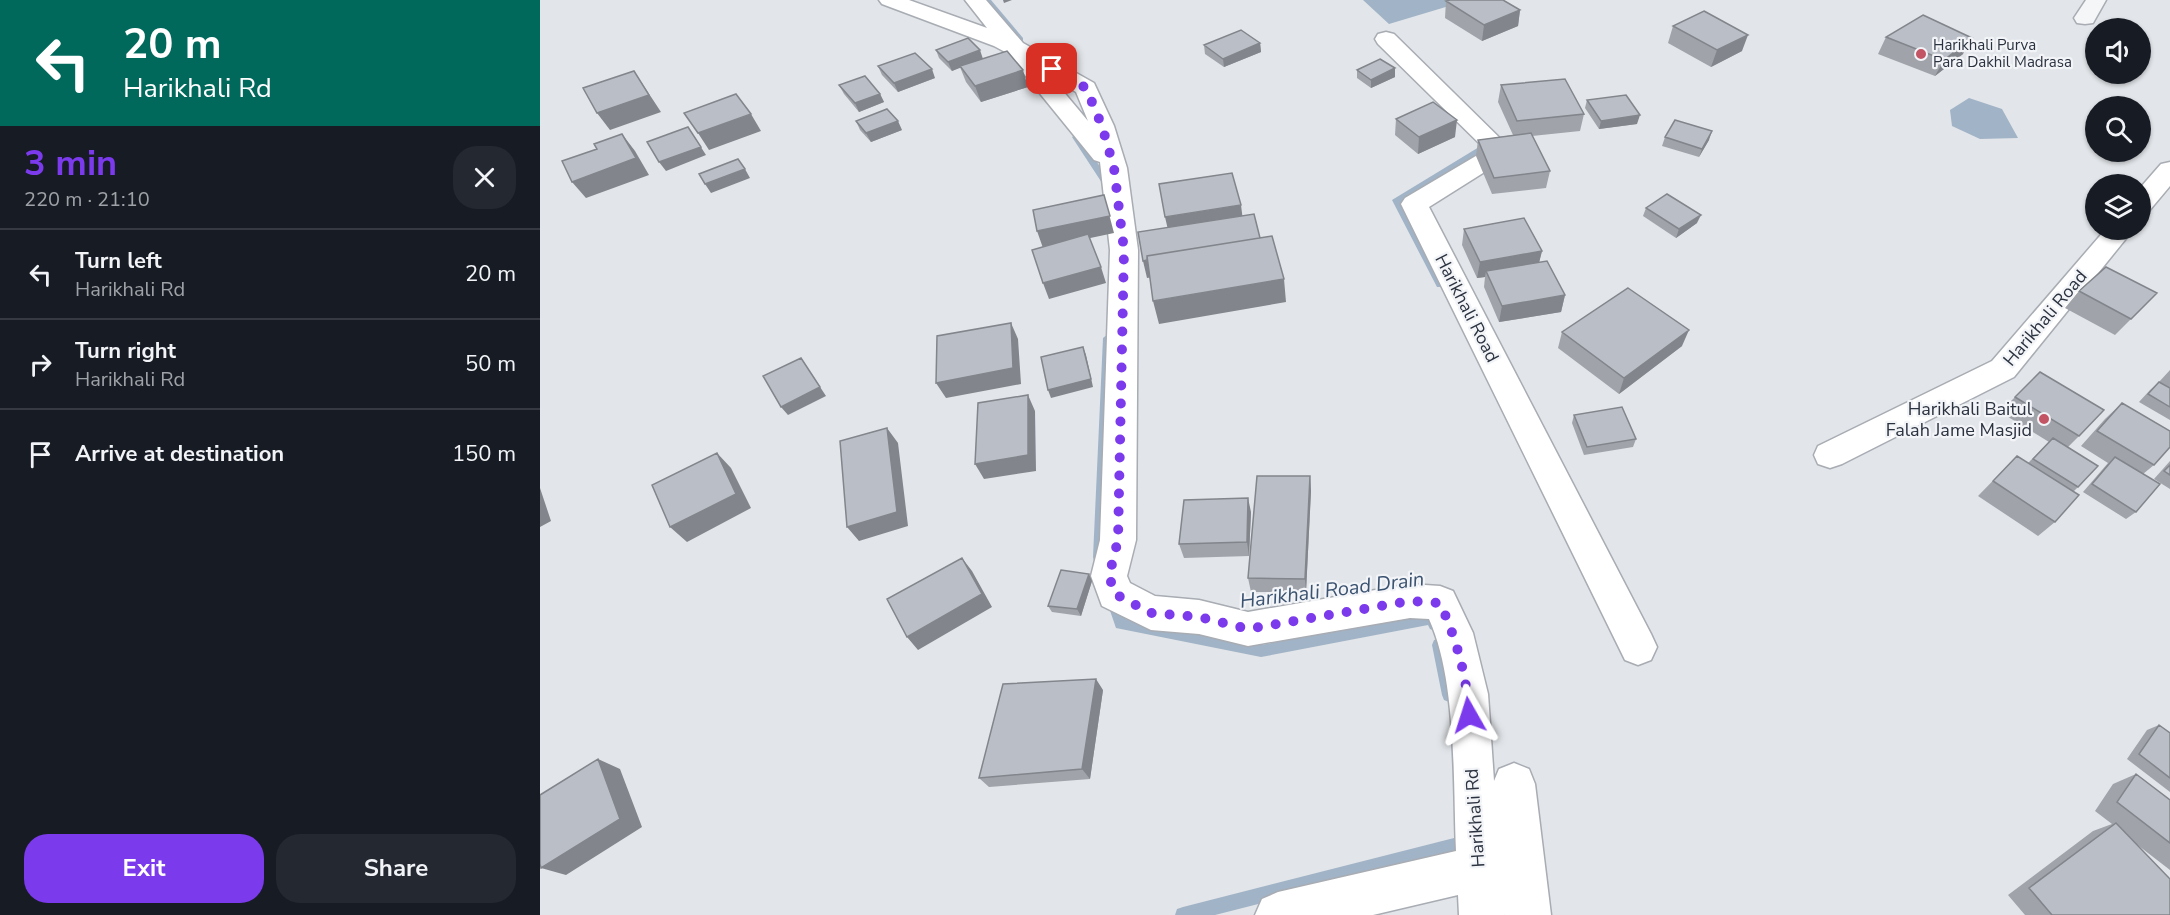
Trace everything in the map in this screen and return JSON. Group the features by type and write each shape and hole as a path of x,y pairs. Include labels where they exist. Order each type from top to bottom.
{"street":[{"name":"Harikhali Rd","path":"889,0 1002,41 1086,88 1102,126 1114,168 1124,250 1118,540 1109,576 1115,594 1151,613 1199,617 1248,629 1410,601 1440,603 1454,633 1468,694 1482,915"},
{"path":"975,0 1114,168"},
{"name":"Harikhali Road","path":"1386,39 1501,151 1414,204 1638,646"},
{"path":"2151,192 2170,170"},
{"name":"Harikhali Road","path":"1830,455 2003,369 2112,240"},
{"path":"1514,784 1528,915"},
{"path":"1278,915 1479,868"}],"water":[{"path":"1363,0 1469,0 1389,24"},
{"path":"1969,98 2002,109 2018,138 1980,139 1952,126 1950,110"}],"building":[{"path":"1503,0 1520,10 1484,25 1446,1"},
{"path":"1704,11 1748,35 1717,50 1673,26"},
{"path":"1923,15 1972,38 1944,60 1886,37"},
{"path":"1241,30 1260,43 1223,59 1204,45"},
{"path":"968,38 980,50 948,62 936,50"},
{"path":"1007,51 1023,70 975,86 960,66"},
{"path":"915,53 932,69 894,83 878,66"},
{"path":"1380,59 1395,68 1371,80 1357,70"},
{"path":"634,71 649,95 597,113 583,88"},
{"path":"865,76 880,94 855,103 839,85"},
{"path":"1565,79 1584,114 1517,121 1501,85"},
{"path":"736,94 751,114 698,133 684,113"},
{"path":"1626,95 1640,115 1601,121 1587,100"},
{"path":"1433,102 1457,120 1419,137 1396,119"},
{"path":"887,109 898,121 866,133 856,121"},
{"path":"1675,120 1712,131 1702,149 1665,137"},
{"path":"688,127 701,147 659,162 647,142"},
{"path":"1531,133 1550,171 1494,178 1478,140"},
{"path":"622,134 636,158 572,182 562,161 597,149 594,144"},
{"path":"738,159 745,169 705,184 699,174"},
{"path":"1232,173 1241,205 1165,217 1159,184"},
{"path":"1667,194 1701,215 1679,229 1646,208"},
{"path":"1104,195 1110,216 1037,231 1033,210"},
{"path":"1254,214 1260,238 1147,256 1147,260 1143,261 1138,232"},
{"path":"1524,218 1542,251 1480,262 1464,229"},
{"path":"1088,234 1101,267 1043,283 1032,250"},
{"path":"1272,236 1284,279 1153,301 1147,256"},
{"path":"1547,261 1565,295 1502,306 1486,271"},
{"path":"2106,267 2157,293 2131,319 2079,291"},
{"path":"1628,288 1689,330 1624,378 1562,332"},
{"path":"1011,323 1013,368 936,383 937,336"},
{"path":"1083,347 1091,379 1048,390 1041,357"},
{"path":"801,358 820,387 781,407 763,376"},
{"path":"2040,372 2104,410 2079,436 2015,397"},
{"path":"2159,382 2170,388 2170,407 2148,394"},
{"path":"1028,395 1028,455 975,464 978,403"},
{"path":"2122,403 2170,431 2170,447 2154,465 2097,431"},
{"path":"1622,407 1636,439 1587,447 1574,415"},
{"path":"887,428 897,512 847,527 840,441"},
{"path":"2053,438 2098,466 2078,487 2033,459"},
{"path":"717,453 736,494 670,527 652,485"},
{"path":"2017,456 2079,495 2055,522 1993,481"},
{"path":"2115,457 2160,484 2136,512 2092,484"},
{"path":"2170,465 2170,475 2164,471"},
{"path":"1257,476 1310,476 1305,579 1248,578"},
{"path":"1248,498 1247,542 1179,544 1184,500"},
{"path":"962,558 982,594 907,637 887,599"},
{"path":"1061,570 1089,574 1077,609 1048,606"},
{"path":"1096,679 1082,769 979,778 1003,684"},
{"path":"2159,725 2170,733 2170,778 2139,754"},
{"path":"598,759 620,819 541,868 540,795"},
{"path":"2136,774 2170,800 2170,843 2117,802"},
{"path":"2116,823 2170,879 2170,915 2052,915 2029,888"}],"waterway":[{"name":"Harikhali Road Drain","path":"987,0 1020,40"},
{"path":"1076,137 1109,187"},
{"name":"Harikhali Road Drain","path":"1441,284 1397,200 1484,147"},
{"path":"1099,557 1108,338"},
{"path":"1113,599 1121,624 1261,651 1433,618 1435,625"},
{"path":"1439,645 1449,695"},
{"path":"1183,915 1458,845"}],"place":[{"name":"Harikhali Purva Para Dakhil Madrasa","path":"1921,54"},
{"name":"Harikhali Baitul Falah Jame Masjid","path":"2044,419"}],"route":[{"path":"1052,69 1086,88 1102,126 1114,168 1124,250 1118,540 1109,576 1115,594 1151,613 1199,617 1248,629 1410,601 1440,603 1454,633 1468,694 1469,715"}]}
